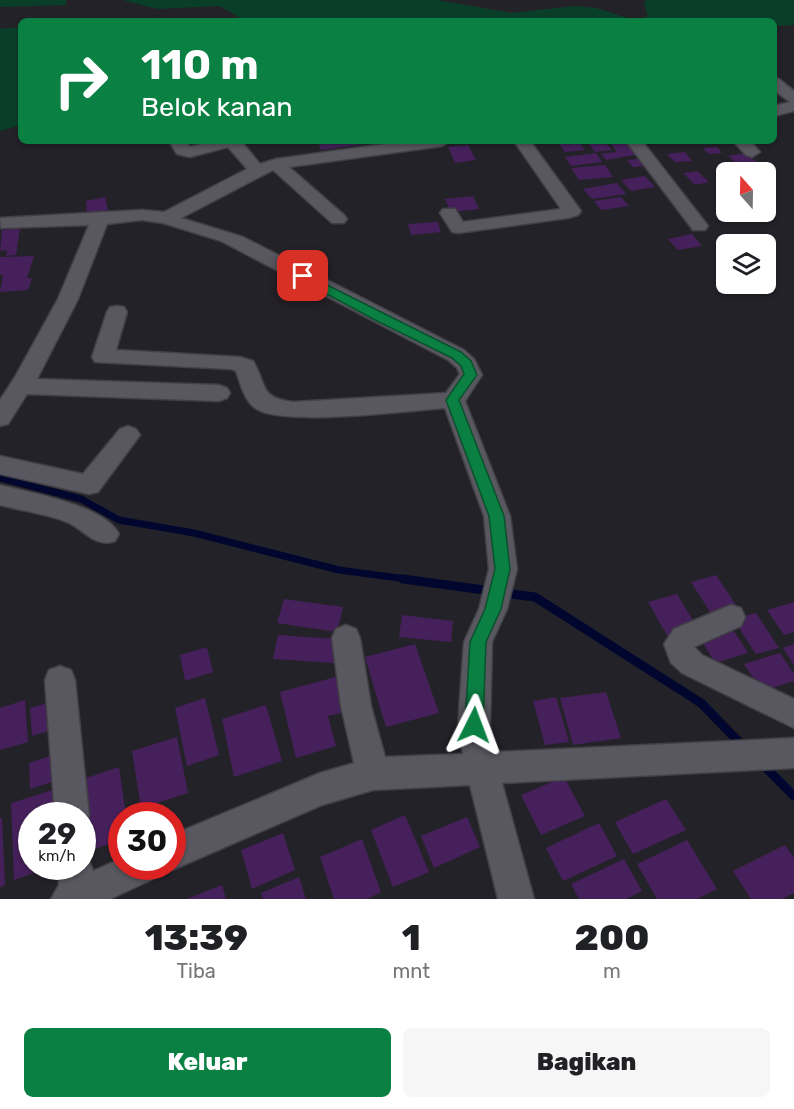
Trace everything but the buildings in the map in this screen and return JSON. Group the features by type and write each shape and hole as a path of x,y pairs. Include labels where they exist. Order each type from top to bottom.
{"street":[{"path":"777,85 794,99"},
{"path":"777,110 794,106"},
{"path":"179,144 183,151 190,152 221,144"},
{"path":"236,144 338,219"},
{"path":"167,218 266,167 312,149 393,144"},
{"path":"448,213 458,228 572,211 524,144"},
{"path":"636,144 699,226"},
{"path":"1,224 142,215 167,218 192,228 233,239 381,319 456,355 466,364 471,375 453,400"},
{"path":"0,418 21,386 68,299 100,219"},
{"path":"117,312 103,357 232,362 245,366 261,403 268,407 293,410 453,400"},
{"path":"21,386 219,393"},
{"path":"453,400 497,516 503,569 493,609 478,642 474,725 482,768 516,899"},
{"path":"0,465 88,485 128,435"},
{"path":"0,495 76,515 106,534"},
{"path":"731,617 684,638 679,644 681,654 692,664 794,714"},
{"path":"346,638 356,706 373,774"},
{"path":"60,680 71,802"},
{"path":"186,847 320,789 373,774 793,753"},
{"path":"74,887 108,877"}],"green space":[{"path":"0,0 66,0 66,5 0,7"},
{"path":"123,0 437,0 512,13 575,6 596,8 628,18 242,18 218,6 157,9"},
{"path":"646,0 794,0 794,25 777,26 777,18 644,18 648,16 644,4"},
{"path":"18,27 18,126 0,131 0,29"}],"waterway":[{"path":"0,478 81,499 119,520 194,533 339,570 414,580"},
{"path":"403,579 492,591"},
{"path":"503,593 535,597 701,703 743,746"},
{"path":"762,764 794,796"}],"route":[{"path":"303,276 381,319 456,355 466,364 471,375 453,400 497,516 503,569 493,609 478,642 474,725"}]}
